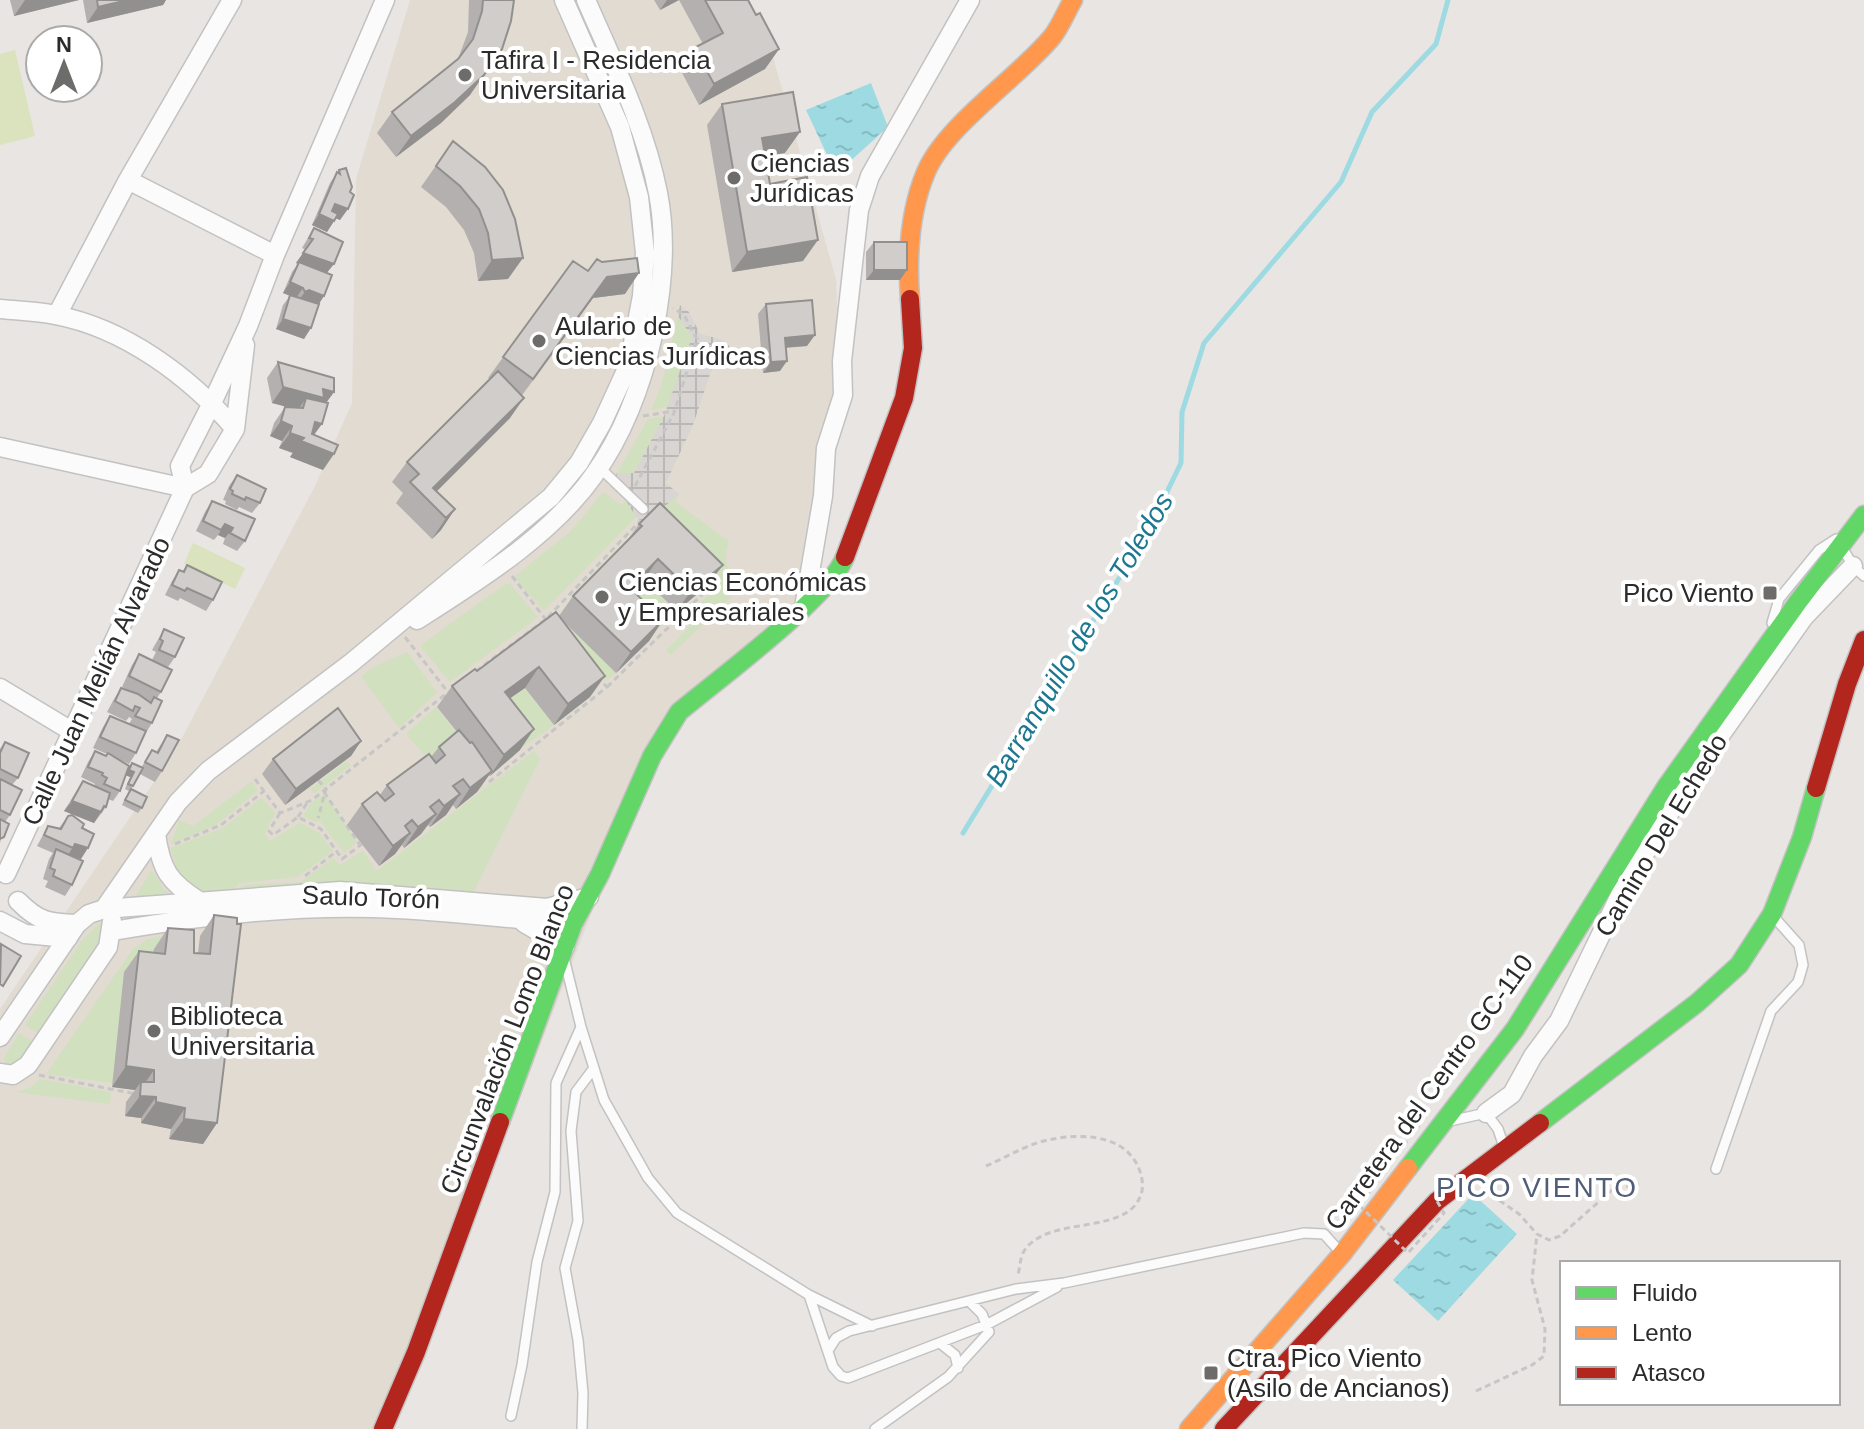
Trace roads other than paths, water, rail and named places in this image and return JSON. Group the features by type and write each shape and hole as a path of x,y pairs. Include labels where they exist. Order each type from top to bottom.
{"main road":[{"name":"Circunvalación Lomo Blanco","path":"383,1429 416,1352 573,924 589,897 622,817 663,733 679,712 804,607 840,570 904,398 913,348 910,238 915,204 927,169 953,134 1053,36 1073,0"},
{"name":"Carretera del Centro GC-110","path":"1189,1429 1342,1254 1515,1029 1666,787 1860,521"},
{"path":"1224,1429 1437,1201 1697,1003 1739,965 1772,914 1802,837 1847,684 1864,640"}],"street":[{"path":"57,315 128,180 232,0"},
{"name":"Calle Juan Melián Alvarado","path":"185,488 180,466 248,326 275,255 385,0"},
{"path":"199,901 170,879 160,860 163,840 178,802 208,771 351,663 551,497 579,463 629,364 642,296 645,253 639,197 620,127 564,0"},
{"path":"351,663 502,564 563,510 599,467 645,372 660,299 664,252 658,193 637,121 586,0"},
{"path":"804,607 823,496 826,448 843,395 842,361 859,210 870,176 970,0"},
{"path":"128,180 275,255"},
{"path":"0,309 57,315 107,332 157,358 212,403 235,429"},
{"name":"Calle Juan Melián Alvarado","path":"3,874 73,732 185,488 208,474 235,429 248,326"},
{"path":"0,447 185,488"},
{"name":"Camino Del Echedo","path":"1486,1113 1512,1094 1533,1056 1559,1021 1622,891 1693,774 1804,617 1858,571"},
{"path":"0,688 73,732"},
{"path":"0,1037 72,931 89,914 104,909 163,840"},
{"path":"0,921 12,914 18,901 17,886 3,874"},
{"name":"Saulo Torón","path":"104,909 340,891 547,908 589,897"},
{"path":"18,901 33,916 72,931"},
{"path":"0,1073 13,1075 25,1066 108,947 113,931 112,919 104,909"},
{"name":"Saulo Torón","path":"113,931 191,917 280,909 396,909 573,924"},
{"path":"518,920 564,951"},
{"path":"0,921 25,934 72,931"}],"lane":[{"path":"599,467 640,506"},
{"path":"1765,648 1779,599 1819,550 1860,521"},
{"path":"1841,546 1858,571"},
{"path":"1716,1169 1771,1011 1798,982 1803,965 1799,945 1772,914"},
{"path":"564,951 581,1027 604,1100 648,1178 677,1213 809,1295 872,1326"},
{"path":"511,1416 537,1262 555,1192 556,1083 581,1027"},
{"path":"582,1429 583,1393 579,1354 565,1268 578,1221 571,1131 576,1092 594,1068"},
{"path":"1444,1122 1486,1113 1498,1129 1504,1147"},
{"path":"829,1349 840,1335 1016,1289 1064,1283 1304,1233 1324,1234 1342,1254"},
{"path":"809,1295 833,1367 841,1376 848,1378 988,1324 1064,1283"},
{"path":"875,1429 958,1368 989,1332 988,1324 969,1301"},
{"path":"940,1343 955,1355 958,1368"}],"water":[{"path":"871,83 888,127 836,174 806,110"},
{"path":"1473,1194 1517,1234 1438,1321 1393,1280"}],"waterway":[{"name":"Barranquillo de los Toledos","path":"963,833 1148,531 1181,463 1182,412 1204,343 1341,182 1372,112 1436,44 1448,0"}],"place":[{"name":"Tafira I - Residencia Universitaria","path":"465,75"},
{"name":"Ciencias Jurídicas","path":"734,178"},
{"name":"Aulario de Ciencias Jurídicas","path":"539,341"},
{"name":"Pico Viento","path":"1770,593"},
{"name":"Ciencias Económicas y Empresariales","path":"602,597"},
{"name":"Biblioteca Universitaria","path":"154,1031"},
{"name":"Ctra. Pico Viento (Asilo de Ancianos)","path":"1211,1373"}],"district":[{"name":"PICO VIENTO","path":"1537,1187"}]}
